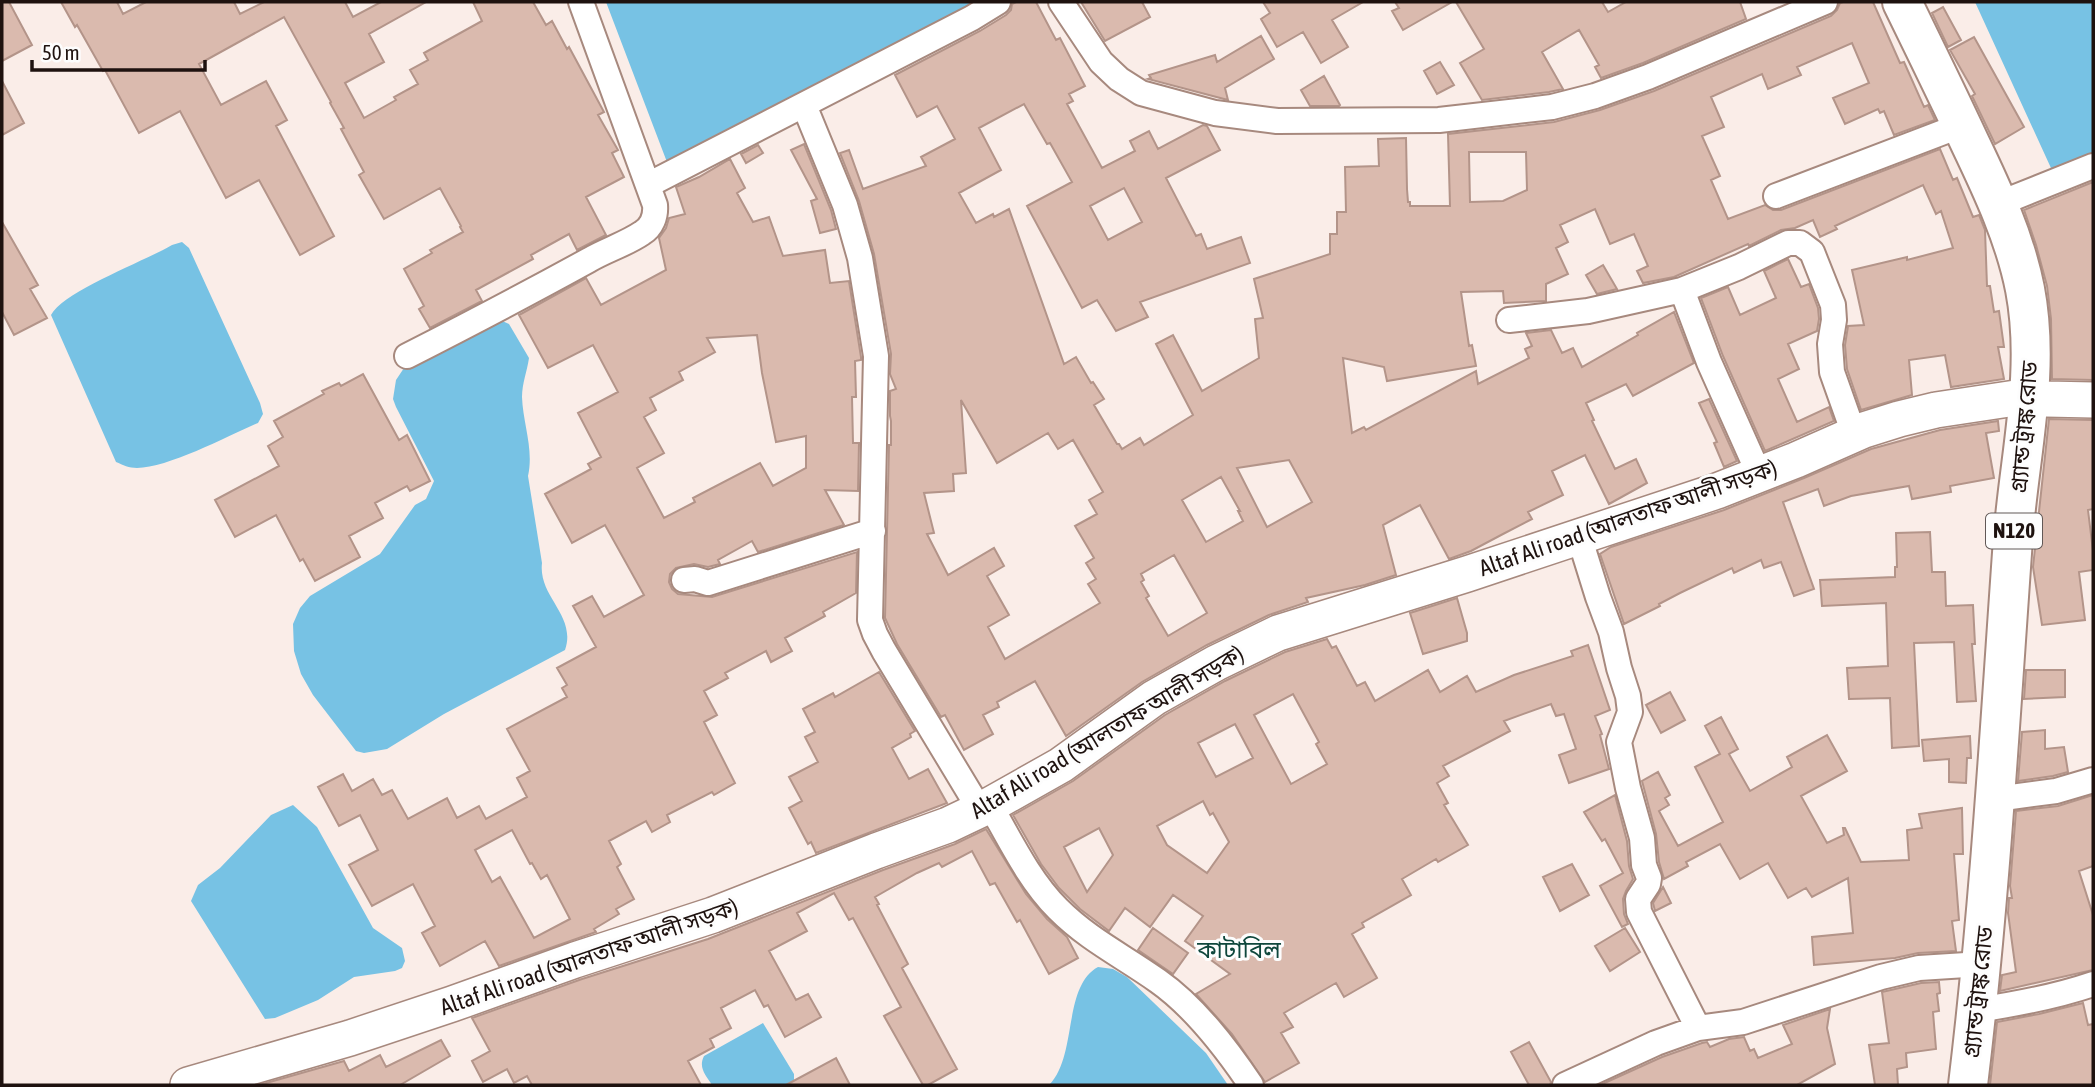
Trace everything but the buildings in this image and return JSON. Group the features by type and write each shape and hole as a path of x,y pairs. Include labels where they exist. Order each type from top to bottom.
{"highway":[{"name":"গ্র্যান্ড ট্রাঙ্ক রোড","path":"1902,2 1998,204 2015,249 2025,289 2031,341 2029,396 2013,544 1996,799 1982,964 1968,1085"}],"main road":[{"name":"Altaf Ali road (আলতাফ আলী সড়ক)","path":"188,1085 350,1038 713,915 948,825 985,808 1060,765 1154,698 1278,633 1717,491 1854,434 1899,419 1936,410 2029,396 2093,400"}],"street":[{"path":"407,356 645,232 655,214 655,205 581,2"},
{"path":"648,185 972,18 998,2"},
{"path":"1060,2 1101,62 1119,79 1141,93 1215,113 1277,121 1440,120 1552,107 1595,96 1648,77 1825,2"},
{"path":"804,105 845,205 860,258 876,356 870,620 875,634 985,808 1056,907 1088,937 1159,982 1180,999 1234,1060 1251,1085"},
{"path":"1776,196 1962,125"},
{"path":"1998,204 2093,166"},
{"path":"1509,320 1588,311 1682,290 1788,243 1800,243 1812,252 1833,304 1834,320 1829,344 1832,372 1854,434"},
{"path":"1682,290 1709,362 1759,474"},
{"path":"684,580 695,579 708,583 873,531"},
{"path":"1579,536 1629,696 1630,712 1619,742 1649,878 1638,899 1639,912 1698,1028"},
{"path":"1996,799 2056,791 2093,780"},
{"path":"1565,1085 1657,1042 1698,1028 1742,1022 1881,977 1919,968 1982,964"},
{"path":"1977,1010 2030,1002 2093,984"}],"water":[{"path":"606,2 984,2 670,170"},
{"path":"1975,2 2093,2 2093,162 2056,179"},
{"path":"182,242 189,248 263,414 258,423 181,457 150,467 129,467 116,462 51,315 72,296 88,287"},
{"path":"500,320 509,324 529,358 522,397 529,446 528,476 542,575 566,626 565,650 444,714 387,749 364,753 356,751 313,695 301,674 294,651 293,624 300,608 310,596 380,554 415,505 426,499 434,481 393,399 396,380 406,365"},
{"path":"293,805 317,827 373,928 402,948 405,961 402,968 395,971 354,977 318,1000 275,1018 265,1019 191,901 198,885 220,868 271,815"},
{"path":"1098,967 1113,969 1127,977 1206,1053 1228,1085 1049,1085 1064,1057 1079,990 1087,977"},
{"path":"763,1023 794,1074 794,1081 787,1085 712,1085 702,1068 704,1056"}],"district":[{"name":"কাটাবিল","path":"1239,950"}]}
